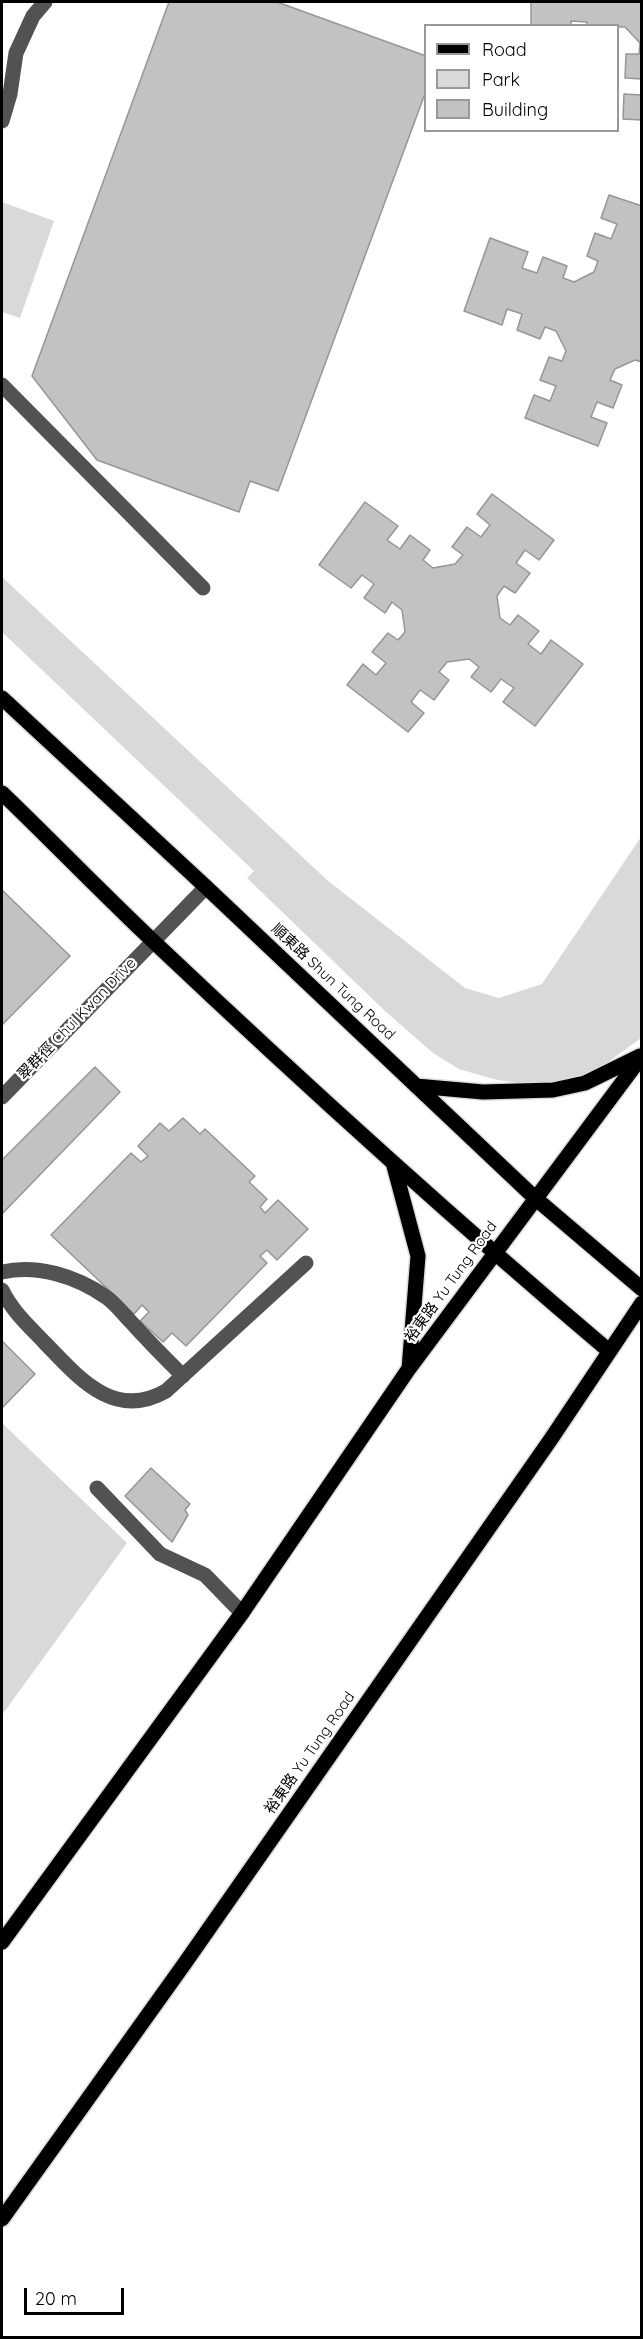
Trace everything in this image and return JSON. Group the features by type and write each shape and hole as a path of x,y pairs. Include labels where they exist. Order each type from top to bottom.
{"main road":[{"name":"順東路 Shun Tung Road","path":"2,698 206,886 536,1198 642,1289"},
{"path":"2,793 152,941 394,1166 609,1351"},
{"path":"416,1086 483,1092 553,1090 585,1083 642,1055"},
{"name":"裕東路 Yu Tung Road","path":"2,1942 242,1613 408,1370 642,1055"},
{"path":"394,1166 418,1256 408,1370"},
{"name":"裕東路 Yu Tung Road","path":"2,2219 206,1934 551,1439 642,1303"}],"street":[{"path":"2,121 10,94 16,53 33,16 45,2"},
{"path":"2,385 203,588"},
{"name":"翠群徑 Chui Kwan Drive","path":"2,1097 206,886"},
{"path":"2,1290 11,1307 84,1383 107,1396 120,1400 154,1397 183,1376 306,1263"},
{"path":"2,1272 18,1268 35,1269 82,1283 108,1298 183,1376"},
{"path":"97,1488 160,1554 205,1575 242,1613"}],"green space":[{"path":"2,202 54,221 20,318 2,312"},
{"path":"2,577 327,880 465,988 499,998 542,984 641,837 641,1038 597,1070 549,1086 497,1080 459,1069 433,1053 385,1011 247,878 254,871 2,632"},
{"path":"2,1423 127,1543 2,1715"}],"building":[{"path":"169,2 277,2 424,55 424,96 278,491 250,481 239,512 97,460 32,376"},
{"path":"531,2 642,2 642,79 625,78 626,54 639,54 640,43 625,27 619,27 619,24 587,24 587,22 571,21 571,24 531,24"},
{"path":"642,90 642,120 623,119 624,94 641,95"},
{"path":"609,195 642,206 642,362 635,360 615,369 610,380 622,385 613,408 597,402 591,417 607,423 598,446 525,418 534,395 550,401 556,386 540,380 549,357 562,361 566,351 556,331 545,327 540,339 517,330 522,314 507,309 502,325 464,311 490,238 528,252 522,268 537,273 543,257 567,266 563,278 574,282 594,272 598,261 587,256 595,233 611,239 617,224 601,218"},
{"path":"492,494 554,540 539,560 525,550 516,563 530,573 515,593 504,586 497,596 500,618 510,625 518,615 539,631 528,644 541,654 551,640 583,664 535,726 503,702 514,688 501,679 491,692 471,677 479,667 469,659 447,662 439,672 449,680 434,700 420,690 411,702 424,713 408,732 347,685 363,664 376,675 386,663 372,652 388,633 398,640 405,632 402,610 392,602 385,613 364,598 374,584 362,575 351,588 319,565 365,502 398,526 387,540 400,549 410,535 430,550 423,560 433,568 455,564 463,555 452,547 467,527 481,537 490,525 477,514"},
{"path":"2,890 70,956 2,1025"},
{"path":"95,1067 120,1092 2,1214 2,1160"},
{"path":"183,1118 200,1134 205,1129 255,1176 249,1182 267,1199 260,1207 265,1213 278,1200 308,1229 277,1260 267,1250 260,1256 267,1263 186,1346 172,1333 163,1342 140,1321 149,1312 142,1305 134,1314 51,1235 131,1153 141,1162 148,1156 138,1146 160,1123 169,1131"},
{"path":"2,1341 35,1374 2,1408"},
{"path":"151,1468 190,1504 185,1510 188,1515 172,1542 125,1496"}]}
